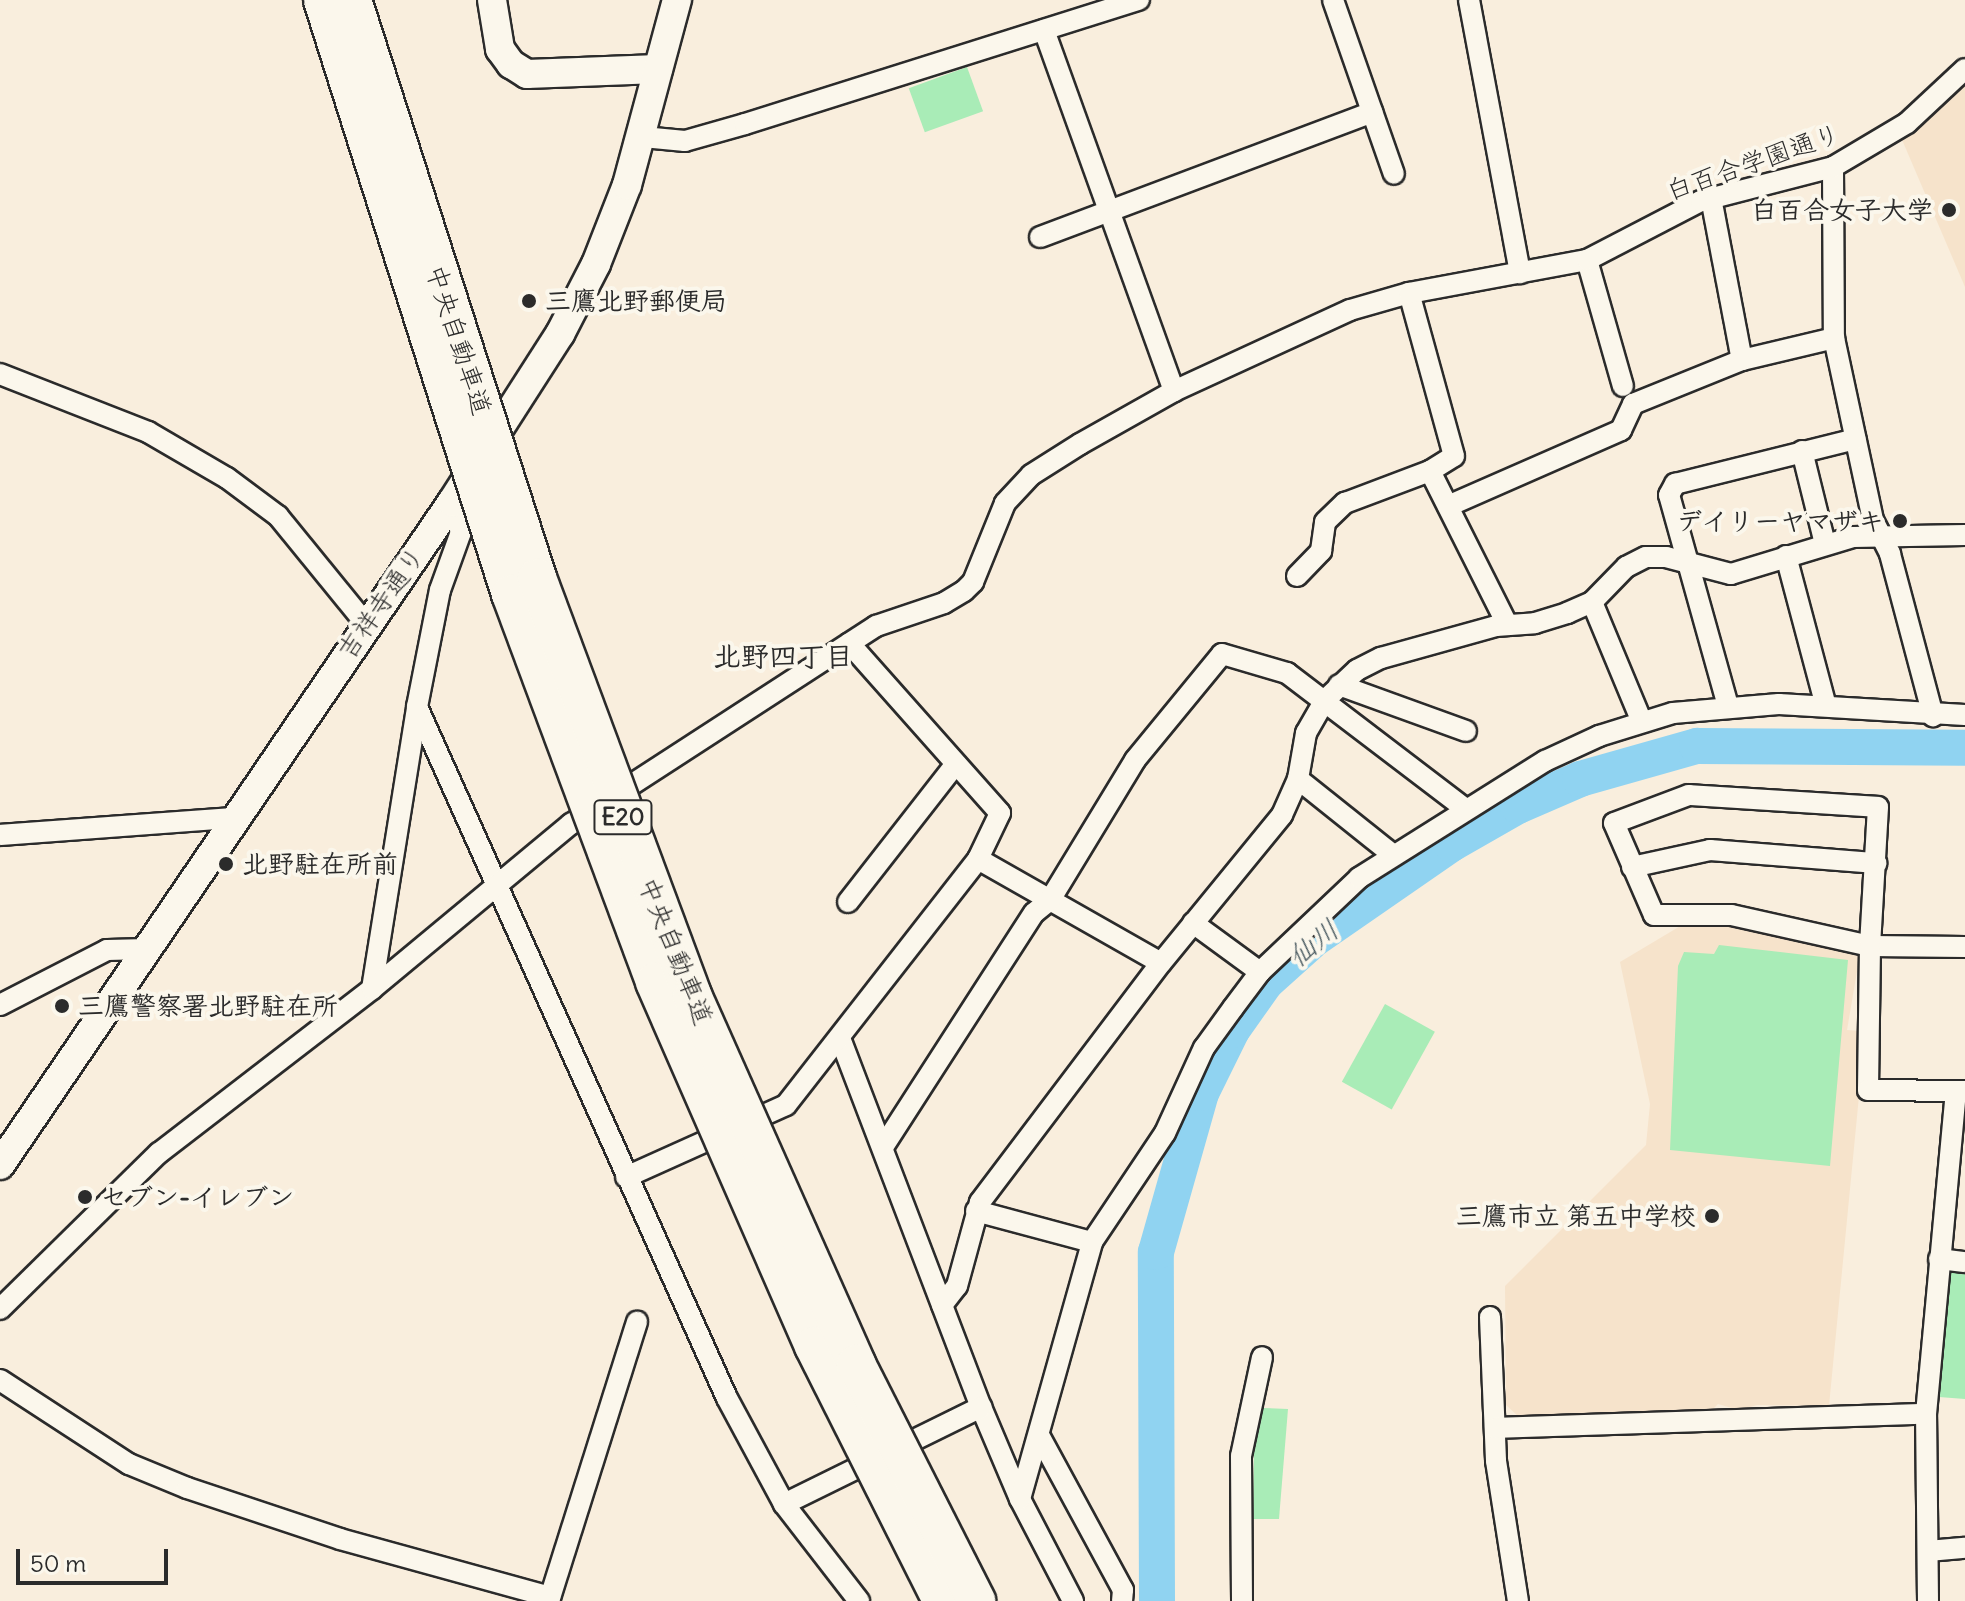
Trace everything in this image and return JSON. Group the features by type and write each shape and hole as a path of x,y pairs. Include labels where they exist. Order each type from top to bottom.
{"highway":[{"name":"中央自動車道","path":"323,0 511,594 650,967 814,1346 942,1601"},
{"name":"中央自動車道","path":"352,0 532,563 681,967 856,1364 976,1601"}],"main road":[{"path":"492,0 500,49 511,64 527,74 658,69"},
{"name":"吉祥寺通り","path":"0,1165 148,949 233,818 452,502 560,334 596,264 643,137 677,0"}],"street":[{"path":"1333,0 1394,174"},
{"path":"1469,0 1520,273"},
{"path":"643,137 700,137 1130,2"},
{"path":"1044,30 1114,212 1174,391"},
{"name":"白百合学園通り","path":"0,1309 159,1153 372,989 571,824 849,643 964,591 973,582 1005,503 1031,475 1174,391 1312,325 1409,293 1587,260 1711,198 1833,167 1907,123 1965,69"},
{"path":"1040,237 1114,212 1372,112"},
{"path":"1833,167 1834,338 1855,439 1880,534 1890,554 1933,716"},
{"path":"1711,198 1742,360"},
{"path":"1587,260 1623,386"},
{"path":"1297,576 1321,551 1325,522 1345,503 1430,471 1454,456 1409,293"},
{"path":"1448,506 1621,430 1633,404 1742,360 1834,338"},
{"path":"0,374 148,432 227,478 278,516 366,624"},
{"path":"1728,706 1669,495 1675,484 1855,439"},
{"path":"1802,451 1825,544"},
{"path":"1430,471 1507,624"},
{"path":"372,989 417,707 440,590 461,532 452,502"},
{"path":"942,1305 957,1286 976,1211 1161,963 1282,815 1298,779 1306,733 1332,692 1381,658 1507,624 1543,621 1592,602 1626,567 1646,557 1731,574 1825,544 1880,534 1965,535"},
{"path":"1786,556 1826,706"},
{"path":"1592,602 1642,722"},
{"path":"626,1177 786,1105 978,859 1000,813 849,643"},
{"path":"883,1147 1034,913 1050,900 1135,760 1222,654 1287,673 1332,692 1466,731"},
{"path":"1332,692 1464,808"},
{"path":"1020,1499 1040,1437 1092,1242 1165,1133 1204,1048 1260,972 1324,909 1392,854 1464,808 1572,748 1642,722 1728,706 1826,706 1933,716 1965,715"},
{"path":"417,707 721,1384 784,1504 859,1601"},
{"path":"848,902 956,764"},
{"path":"1298,779 1392,854"},
{"path":"1928,1601 1926,1414 1939,1259 1960,1092 1868,1090 1870,946 1878,807 1689,795 1614,823 1654,915 1731,915 1870,946 1965,947"},
{"path":"0,835 233,818"},
{"path":"1632,867 1710,850 1876,863"},
{"path":"978,859 1161,963"},
{"path":"1193,923 1260,972"},
{"path":"0,1005 107,950 148,949"},
{"path":"840,1038 981,1407 1020,1499 1073,1601"},
{"path":"976,1211 1092,1242"},
{"path":"1939,1259 1965,1262"},
{"path":"1490,1317 1495,1428 1518,1601"},
{"path":"0,1380 129,1464 187,1488 340,1539 550,1599 637,1322"},
{"path":"1242,1601 1241,1456 1262,1357"},
{"path":"784,1504 981,1407"},
{"path":"1495,1428 1926,1414"},
{"path":"1040,1437 1123,1590 1122,1601"},
{"path":"1928,1551 1965,1548"}],"shaded area":[{"name":"白百合女子大学","path":"1965,78 1965,287 1900,135"},
{"name":"三鷹市立 第五中学校","path":"1682,925 1732,926 1860,954 1847,1030 1860,1031 1859,1096 1829,1406 1757,1405 1739,1410 1718,1404 1711,1411 1519,1417 1506,1405 1505,1286 1646,1145 1650,1104 1620,962"}],"green space":[{"path":"967,67 983,111 925,132 909,88"},
{"path":"1719,945 1848,960 1830,1166 1670,1150 1678,966 1684,952 1714,954"},
{"path":"1385,1004 1435,1032 1392,1109 1342,1082"},
{"path":"1965,1266 1965,1399 1939,1397 1948,1269"},
{"path":"1263,1408 1288,1409 1279,1519 1253,1519 1254,1453"}],"waterway":[{"name":"仙川","path":"1157,1601 1156,1252 1201,1093 1232,1030 1266,982 1314,939 1451,844 1518,806 1580,779 1697,746 1965,748"}],"place":[{"name":"白百合女子大学","path":"1949,210"},
{"name":"三鷹北野郵便局","path":"529,301"},
{"name":"デイリーヤマザキ","path":"1900,521"},
{"name":"北野駐在所前","path":"226,864"},
{"name":"三鷹警察署北野駐在所","path":"62,1006"},
{"name":"セブン-イレブン","path":"85,1197"},
{"name":"三鷹市立 第五中学校","path":"1712,1216"}],"district":[{"name":"北野四丁目","path":"783,656"}]}
